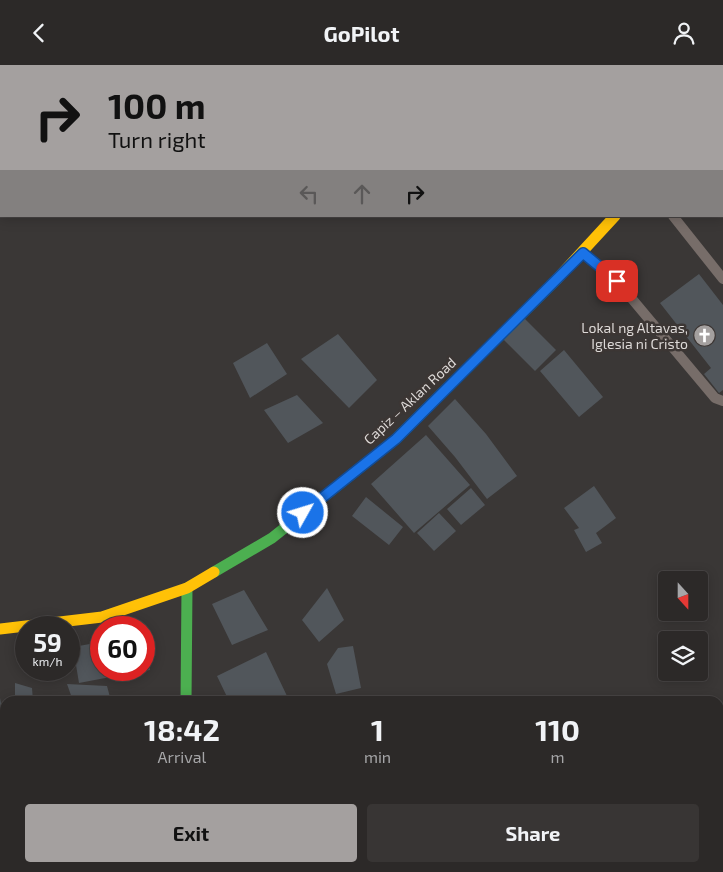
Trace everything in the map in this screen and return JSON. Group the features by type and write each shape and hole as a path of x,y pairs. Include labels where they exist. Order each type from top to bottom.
{"main road":[{"name":"Capiz – Aklan Road","path":"0,629 102,617 187,588 272,538 396,439 583,253 614,217"},
{"path":"186,696 187,588"}],"lane":[{"path":"674,217 723,279"},
{"path":"583,253 617,281 715,399 723,401"}],"building":[{"name":"Lokal ng Altavas, Iglesia ni Cristo","path":"699,274 723,305 723,390 719,393 704,374 711,368 660,303"},
{"path":"524,318 556,350 535,371 503,339"},
{"path":"338,334 377,380 349,408 301,359"},
{"path":"267,343 287,374 250,398 233,363"},
{"path":"564,350 603,397 579,417 540,371"},
{"path":"297,395 323,423 288,443 264,410"},
{"path":"455,399 486,434 517,476 487,499 455,457 428,426"},
{"path":"426,435 470,485 414,533 371,484"},
{"path":"594,486 616,518 596,533 602,543 586,552 574,530 579,528 564,508"},
{"path":"471,488 485,505 461,525 447,509"},
{"path":"366,497 403,527 389,545 352,516"},
{"path":"439,513 456,531 434,551 417,533"},
{"path":"327,588 344,620 319,642 302,620"},
{"path":"244,590 268,630 232,645 212,604"},
{"path":"90,644 90,681 79,683 80,681 80,646"},
{"path":"353,646 361,688 336,694 327,664 338,648"},
{"path":"266,652 287,696 227,696 217,676"},
{"path":"15,683 32,688 33,696 15,696"},
{"path":"67,684 107,686 110,696 71,696"}],"traffic: fast":[{"path":"214,572 272,538 396,439 557,279"},
{"path":"186,696 187,588"}],"traffic: slow":[{"path":"557,279 614,217"},
{"path":"0,629 102,617 187,588 214,572"}],"place":[{"name":"Lokal ng Altavas, Iglesia ni Cristo","path":"704,336"}],"route":[{"path":"303,513 396,439 583,253 617,281"}]}
